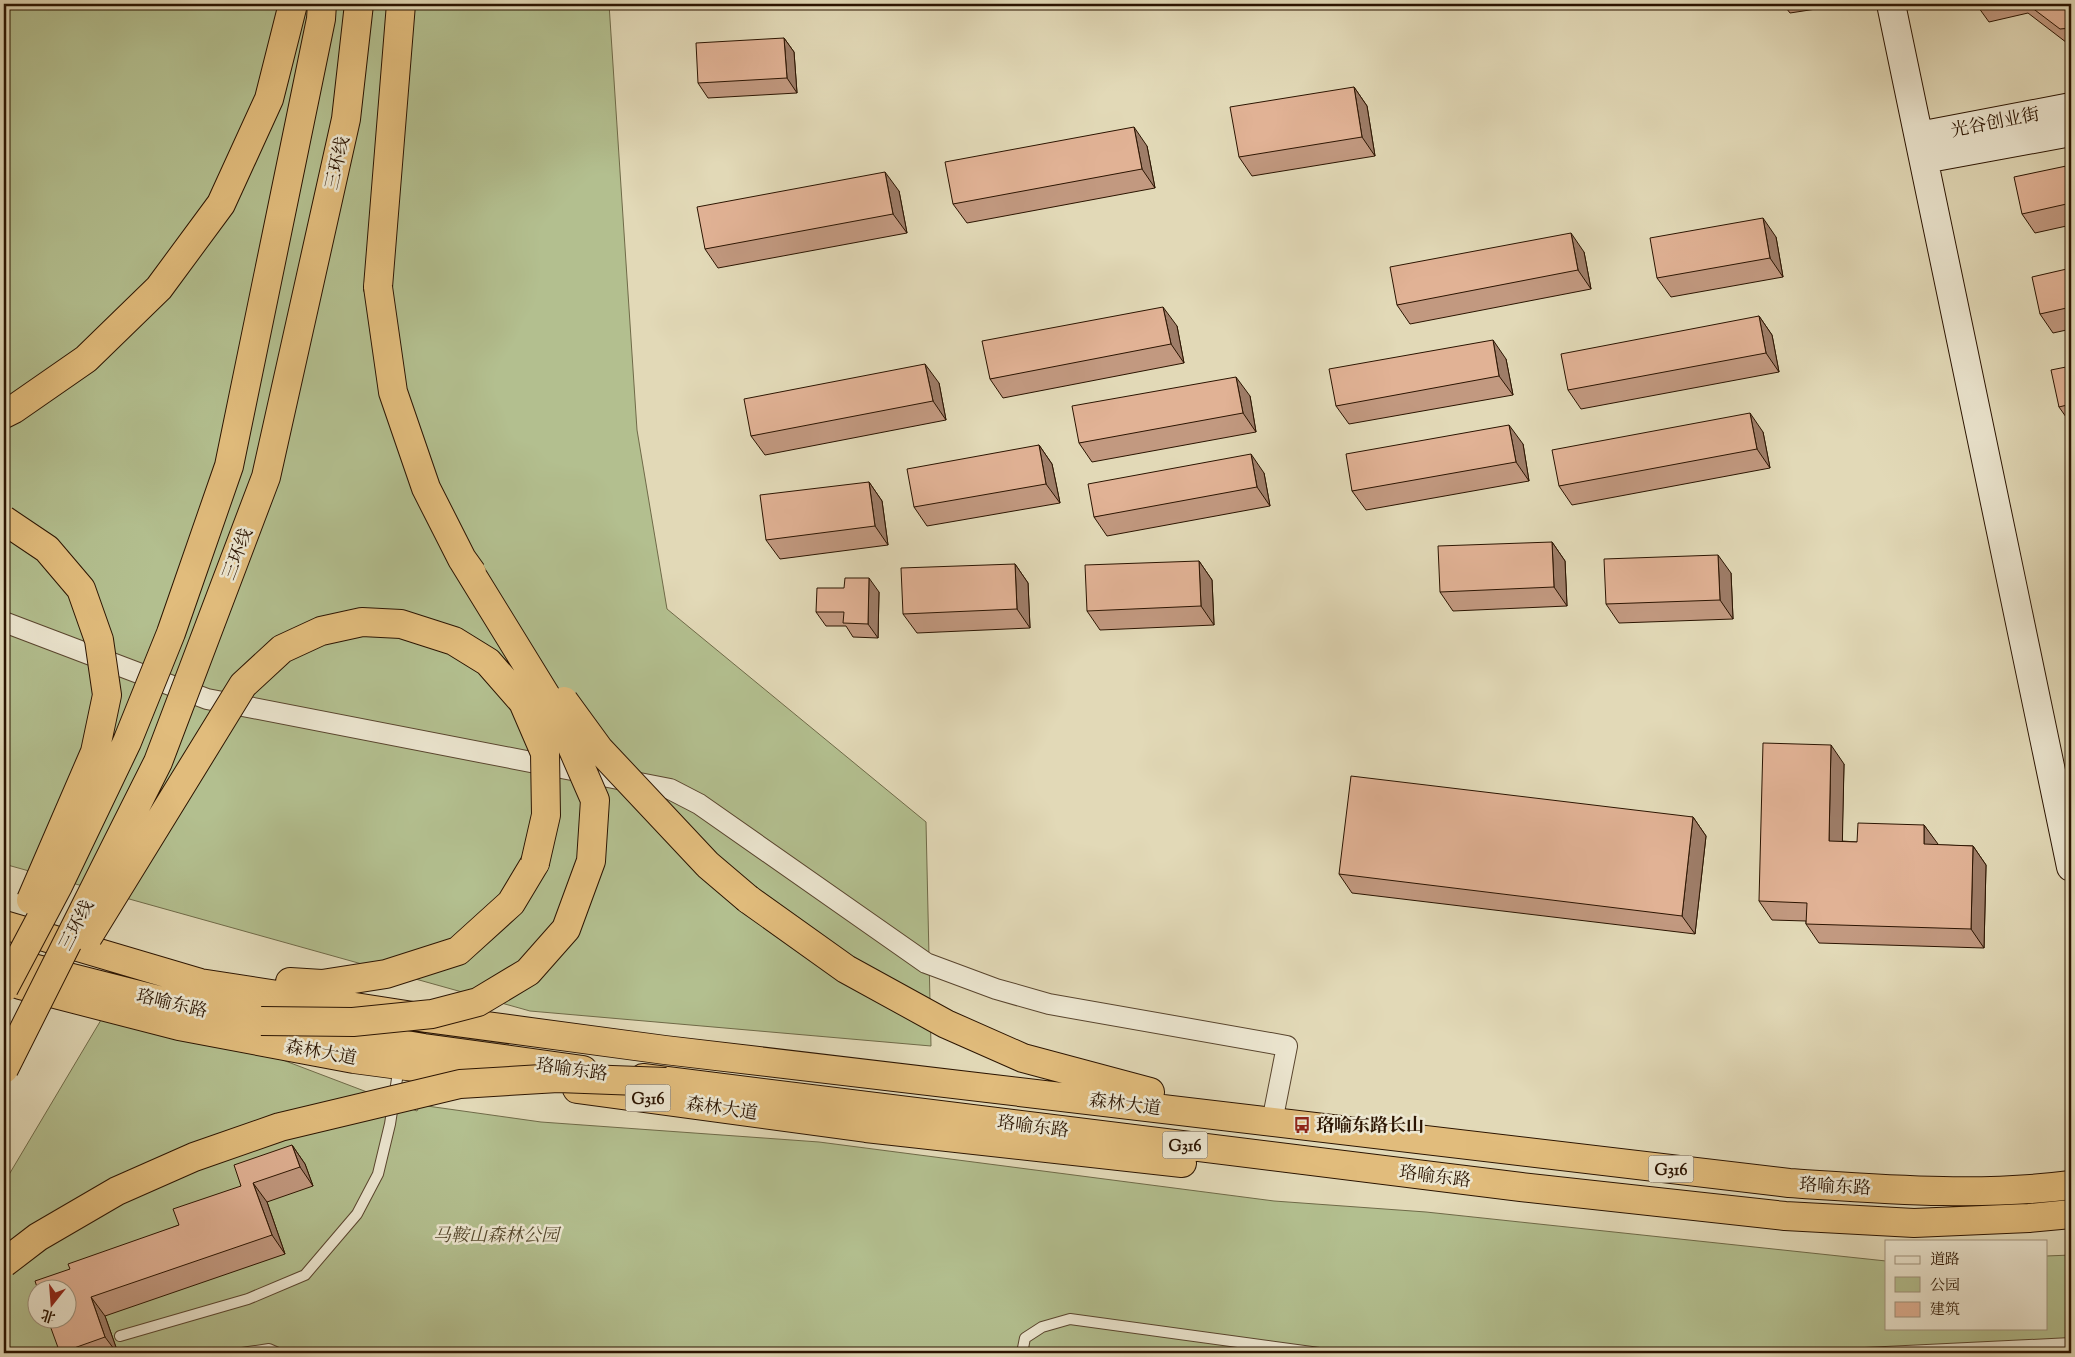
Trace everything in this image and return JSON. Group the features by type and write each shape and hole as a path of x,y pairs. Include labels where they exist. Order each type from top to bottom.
{"highway":[{"path":"4,414 30,398 93,353 159,288 221,204 268,98 293,4"},
{"name":"三环线","path":"4,988 58,886 127,742 171,633 228,466 321,18 322,4"},
{"name":"三环线","path":"4,1069 158,762 266,477 346,118 359,4"},
{"path":"261,1021 353,1022 432,1014 478,1002 528,972 566,928 591,861 595,800 558,715 462,559 426,488 393,392 378,287 401,4"},
{"path":"4,520 47,549 81,589 98,640 107,695 95,752 4,964"},
{"path":"462,559 599,749 708,865 748,899 846,970 946,1024 1023,1058 1081,1075 1272,1122"},
{"path":"4,1076 243,684 282,649 321,631 362,622 401,624 454,641 488,662 523,702 545,753 546,816 535,863 511,903 458,951 386,974 322,984 158,971"},
{"name":"森林大道","path":"4,925 200,983 426,1018 665,1050 1272,1122"},
{"name":"珞喻东路","path":"4,959 29,968 198,1010 424,1048 666,1082 1070,1130 1521,1187 1785,1216 1914,1223 2029,1218 2071,1214"},
{"name":"森林大道","path":"4,980 179,1026 354,1059 866,1128 1194,1164 1299,1159"},
{"path":"4,1263 38,1237 117,1191 194,1157 280,1127 460,1084 558,1078 666,1082"},
{"name":"珞喻东路","path":"1272,1122 1789,1184 1915,1191 2029,1190 2071,1184"}],"main road":[{"path":"1891,4 2071,867"},
{"name":"光谷创业街","path":"1922,147 2071,107"},
{"name":"光谷创业街","path":"1922,147 2071,132"}],"street":[{"path":"4,622 207,699 670,789 699,804 926,963 996,989 1049,1004 1287,1046 1272,1122"}],"lane":[{"path":"120,1336 248,1299 305,1275 357,1214 378,1174 390,1124 399,1065"},
{"path":"1022,1353 1025,1338 1042,1327 1070,1318 1319,1353"},
{"path":"1865,1353 2071,1343"},
{"path":"242,1353 269,1349 278,1353"}],"green space":[{"path":"4,4 609,4 637,430 667,609 926,822 931,1046 530,1011 4,864"},
{"name":"马鞍山森林公园","path":"101,1020 238,1043 417,1111 420,1105 541,1122 819,1142 1274,1201 1426,1212 1885,1261 1885,1330 2048,1330 2048,1256 2071,1255 2071,1353 4,1353 4,1183"}],"building":[{"path":"2027,4 2071,4 2071,28 2060,29"},
{"path":"784,38 787,78 698,83 696,43"},
{"path":"1354,87 1362,137 1239,157 1230,107"},
{"path":"1134,127 1142,169 953,204 945,162"},
{"path":"2071,165 2071,203 2022,214 2014,177"},
{"path":"885,172 893,214 705,249 697,207"},
{"path":"1763,218 1770,258 1657,278 1650,238"},
{"path":"1571,233 1578,270 1397,305 1390,267"},
{"path":"2071,268 2071,307 2040,314 2032,277"},
{"path":"1163,307 1171,344 990,379 982,341"},
{"path":"1759,316 1766,353 1568,390 1561,354"},
{"path":"1493,340 1499,376 1336,406 1329,369"},
{"path":"925,364 933,401 751,436 744,399"},
{"path":"2071,366 2071,404 2059,407 2051,370"},
{"path":"1236,377 1243,413 1079,443 1072,406"},
{"path":"1750,413 1757,449 1559,486 1552,450"},
{"path":"1509,425 1516,462 1352,491 1346,454"},
{"path":"1039,445 1046,484 914,507 907,469"},
{"path":"2071,447 2071,464 2068,448"},
{"path":"1251,454 1257,487 1094,517 1088,484"},
{"path":"869,482 875,526 766,540 760,495"},
{"path":"1552,542 1554,587 1440,592 1438,546"},
{"path":"1718,555 1720,600 1606,604 1604,559"},
{"path":"1199,561 1201,606 1087,611 1085,565"},
{"path":"1015,564 1017,609 903,614 901,568"},
{"path":"845,578 869,578 868,624 843,623 844,612 816,612 817,588 844,588"},
{"path":"1763,743 1831,745 1829,841 1857,842 1858,823 1924,825 1924,844 1973,846 1971,929 1806,924 1807,903 1759,901"},
{"path":"1351,776 1693,817 1682,916 1339,874"},
{"path":"292,1145 300,1167 253,1183 272,1235 91,1297 105,1337 60,1353 52,1330 78,1330 78,1280 38,1280 70,1269 68,1264 179,1225 173,1209 241,1186 234,1165"}],"place":[{"name":"珞喻东路长山","path":"1302,1125"}]}
